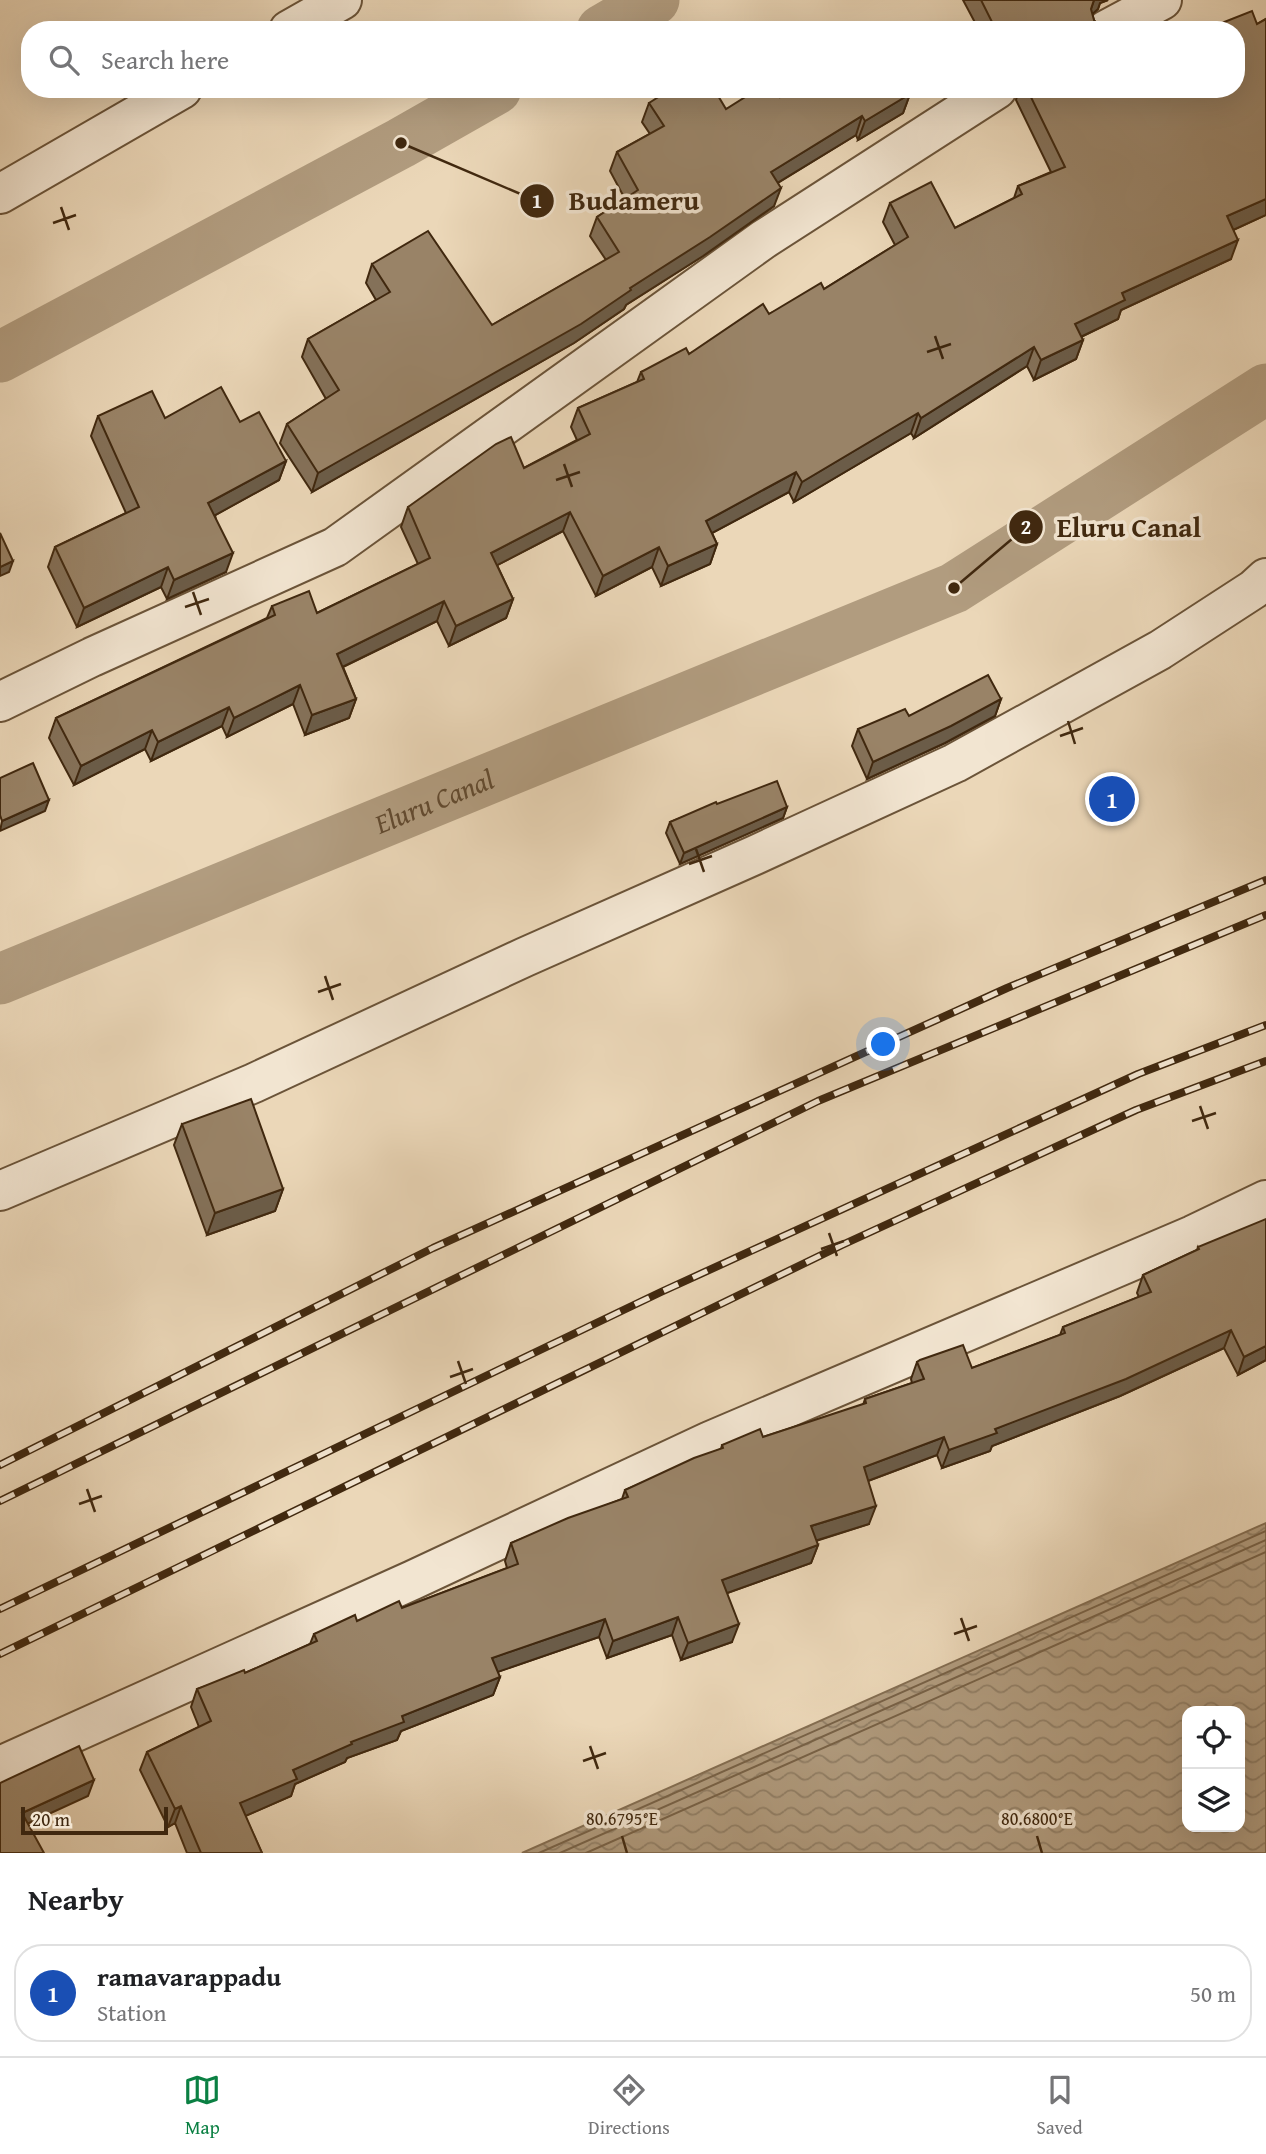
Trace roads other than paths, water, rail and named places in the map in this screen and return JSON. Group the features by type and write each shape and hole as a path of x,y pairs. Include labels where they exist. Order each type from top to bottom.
{"street":[{"path":"305,21 342,0"},
{"path":"1123,21 1162,0"},
{"path":"0,194 166,98"},
{"path":"0,702 92,657 335,547 764,239 983,98"},
{"path":"0,1191 254,1083 955,763 1160,649 1254,589 1266,578"},
{"path":"0,1766 413,1580 710,1441 1193,1235 1266,1200"}],"water":[{"path":"1266,1523 1266,1853 522,1853"}],"waterway":[{"path":"618,21 654,0"},
{"path":"0,357 480,98"},
{"name":"Eluru Canal","path":"0,979 954,588 1266,389"}],"railway":[{"path":"0,1465 433,1248 1007,988 1266,880"},
{"path":"0,1501 818,1101 1266,915"},
{"path":"0,1609 661,1292 1138,1074 1266,1025"},
{"path":"0,1654 842,1245 1136,1110 1266,1061"}],"place":[{"name":"Budameru","path":"401,143"},
{"name":"Eluru Canal","path":"954,588"},
{"name":"ramavarappadu","path":"1112,799"}]}
